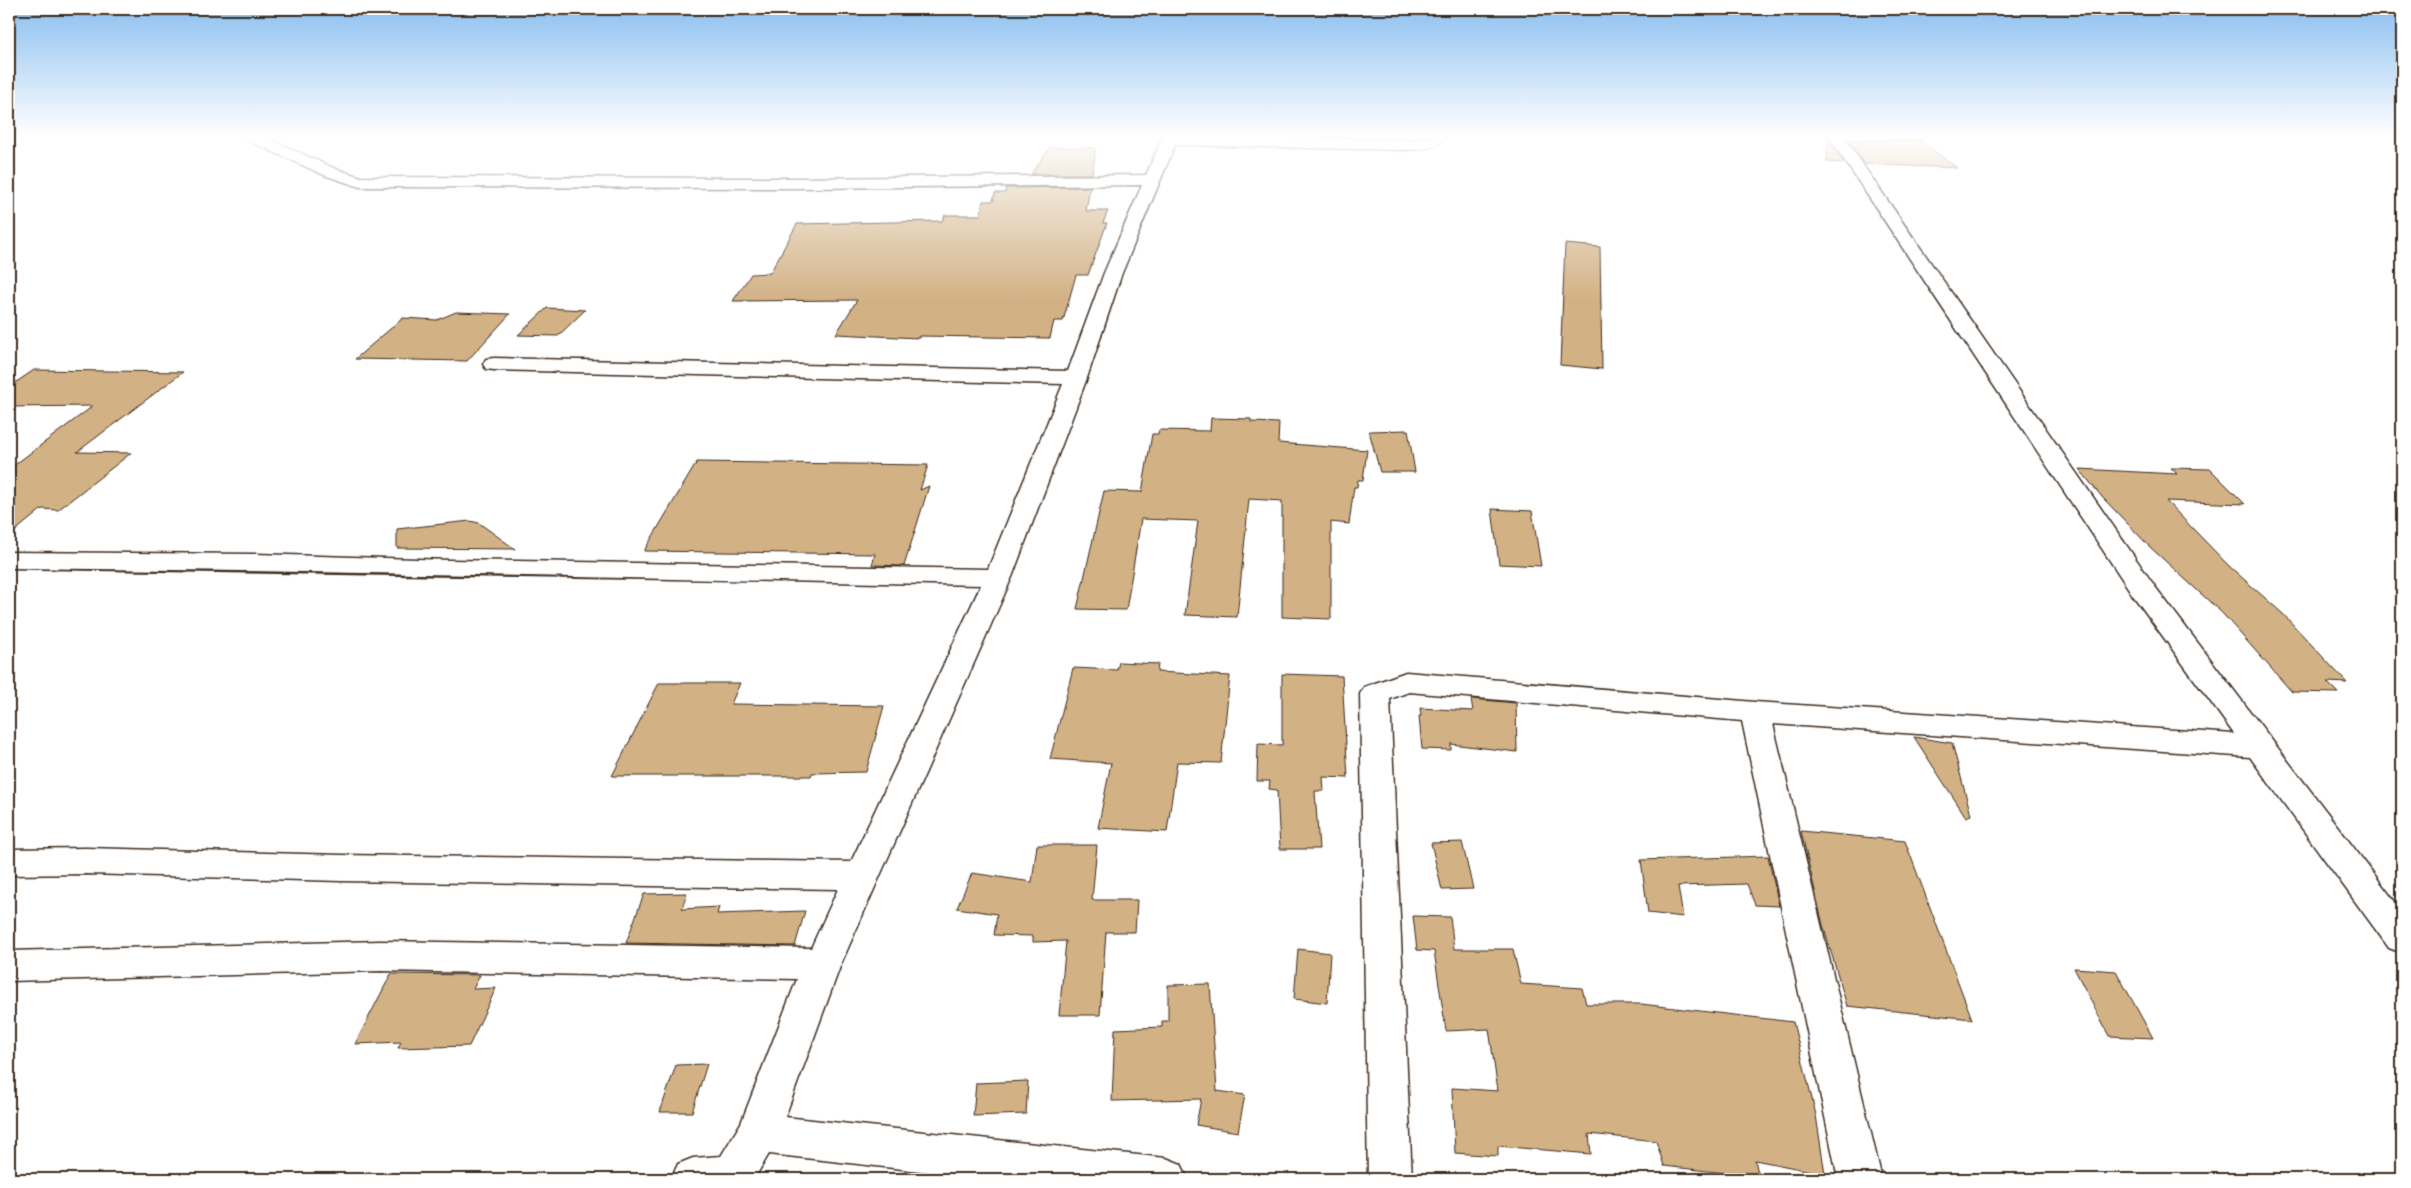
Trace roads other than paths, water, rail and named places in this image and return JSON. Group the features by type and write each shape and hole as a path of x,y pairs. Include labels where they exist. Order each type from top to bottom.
{"street":[{"path":"719,1178 758,1133 822,964 998,577 1076,378 1113,273 1150,189"},
{"path":"1872,189 2146,594 2402,938"},
{"path":"494,364 1076,378"},
{"path":"9,560 255,562 450,568 998,577"},
{"path":"1390,1179 1375,694 1406,682 1755,712 2260,747"},
{"path":"1755,712 1860,1179"},
{"path":"9,862 86,861 380,869 863,876"},
{"path":"9,966 380,956 822,964"},
{"path":"758,1133 1166,1179"}]}
